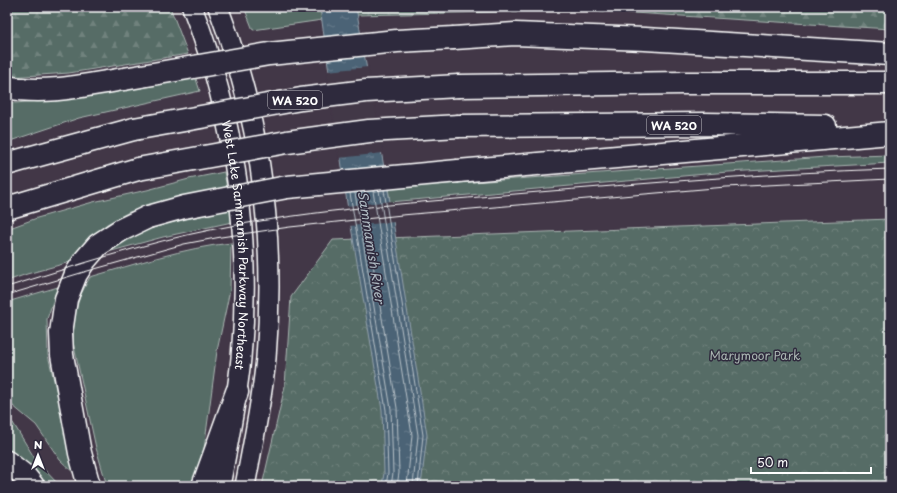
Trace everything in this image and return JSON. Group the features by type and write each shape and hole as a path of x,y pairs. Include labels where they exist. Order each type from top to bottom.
{"highway":[{"path":"7,87 39,90 67,88 269,54 397,41 515,34 622,38 890,54"},
{"name":"WA 520","path":"7,164 134,129 308,98 366,91 459,86 890,83"},
{"name":"WA 520","path":"7,208 138,169 287,142 369,131 459,126 705,124 890,128"},
{"path":"89,486 80,453 62,355 61,333 66,299 76,274 85,260 98,245 121,230 148,217 184,207 287,187 890,133"},
{"path":"202,486 236,392"},
{"path":"80,453 96,486"},
{"path":"7,462 26,476 33,486"}],"main road":[{"name":"West Lake Sammamish Parkway Northeast","path":"192,7 209,54 229,133 238,188 243,242 244,290 241,358 220,486"},
{"path":"218,7 226,27 247,99 255,135 266,210 269,284 266,359 245,486"}],"green space":[{"path":"7,7 170,7 188,54 69,73 10,77 7,75"},
{"path":"244,7 320,7 322,20 253,30"},
{"path":"356,7 890,7 890,29 585,10 357,15"},
{"path":"195,76 200,91 79,118 7,142 7,102 15,103 52,100"},
{"path":"890,155 890,163 728,172 390,202 388,188 826,157"},
{"path":"224,172 227,189 151,205 129,212 107,224 84,244 70,262 7,281 7,229 37,218 93,202"},
{"path":"231,209 232,222 163,237 97,255 156,226"},
{"name":"Marymoor Park","path":"890,219 890,486 262,486 285,386 291,297 333,240"},
{"path":"231,243 230,290 217,351 201,472 192,486 107,486 96,448 73,342 74,317 80,296 90,277 177,253 213,245"},
{"path":"58,287 47,319 48,355 76,475 60,460 36,425 7,401 7,302"},
{"path":"7,419 13,423 37,462 60,486 47,486 13,452 7,448"}],"water":[{"name":"Sammamish River","path":"320,7 356,7 390,202 427,435 421,486 382,486 384,473 382,410 347,203"}],"pier":[{"path":"368,67 383,153 339,158 327,71"},
{"path":"392,201 395,222 349,226 346,206"}],"tram line":[{"path":"7,287 110,255 162,241 215,229 292,216 409,203 618,186 754,176 890,169"},
{"path":"7,295 184,244 290,227 402,215 726,187 890,179"}]}
